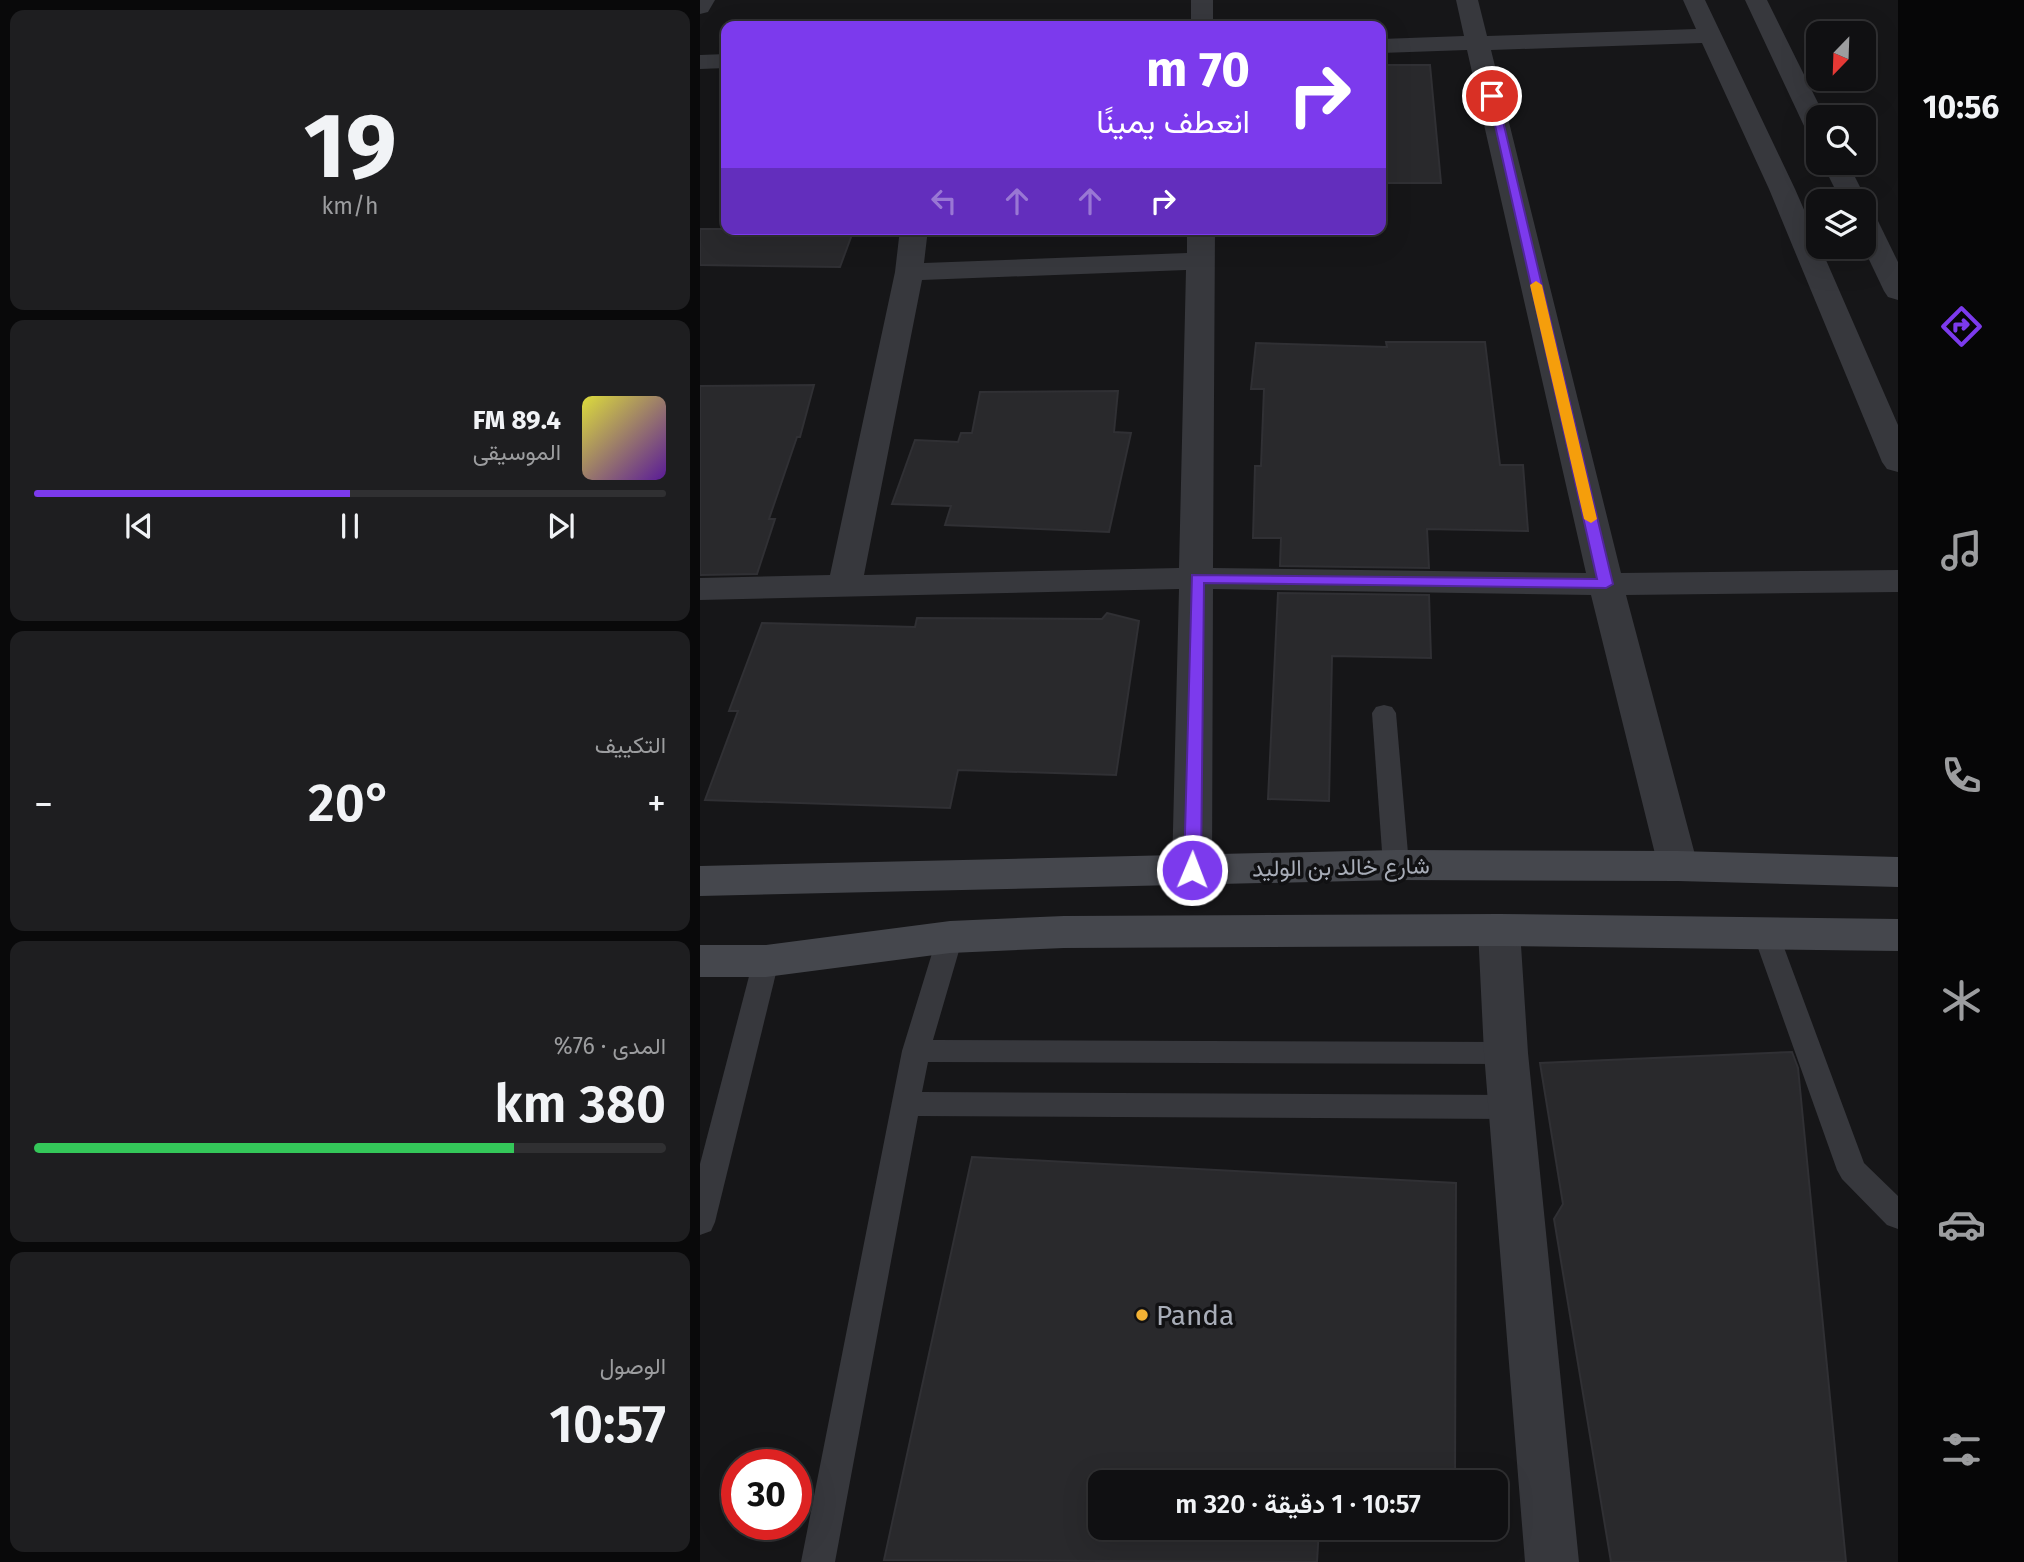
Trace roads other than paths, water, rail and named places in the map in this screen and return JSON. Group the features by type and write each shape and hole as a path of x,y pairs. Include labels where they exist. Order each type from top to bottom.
{"main road":[{"name":"شارع خالد بن الوليد","path":"700,881 1396,865 1678,866 1898,872"},
{"path":"700,961 766,961 950,937 1077,932 1499,930 1898,935"}],"street":[{"path":"700,7 704,0"},
{"path":"1202,0 1202,21"},
{"path":"1467,0 1606,584 1678,866"},
{"path":"1694,0 1782,189 1898,462"},
{"path":"1756,0 1807,105"},
{"path":"1386,46 1712,36"},
{"path":"700,62 721,61"},
{"path":"845,586 909,272 913,235"},
{"path":"909,272 1201,245 1192,870"},
{"path":"1876,246 1898,291"},
{"path":"700,589 1197,578 1606,584 1898,581"},
{"path":"1499,930 1506,1053 1552,1562"}],"lane":[{"path":"1384,713 1396,865"},
{"path":"1766,934 1852,1170 1898,1216"},
{"path":"818,1562 916,1051 950,937"},
{"path":"700,1222 766,961"},
{"path":"916,1051 1506,1053"},
{"path":"905,1104 1511,1107"}],"place":[{"name":"Panda","path":"1142,1315"}]}
